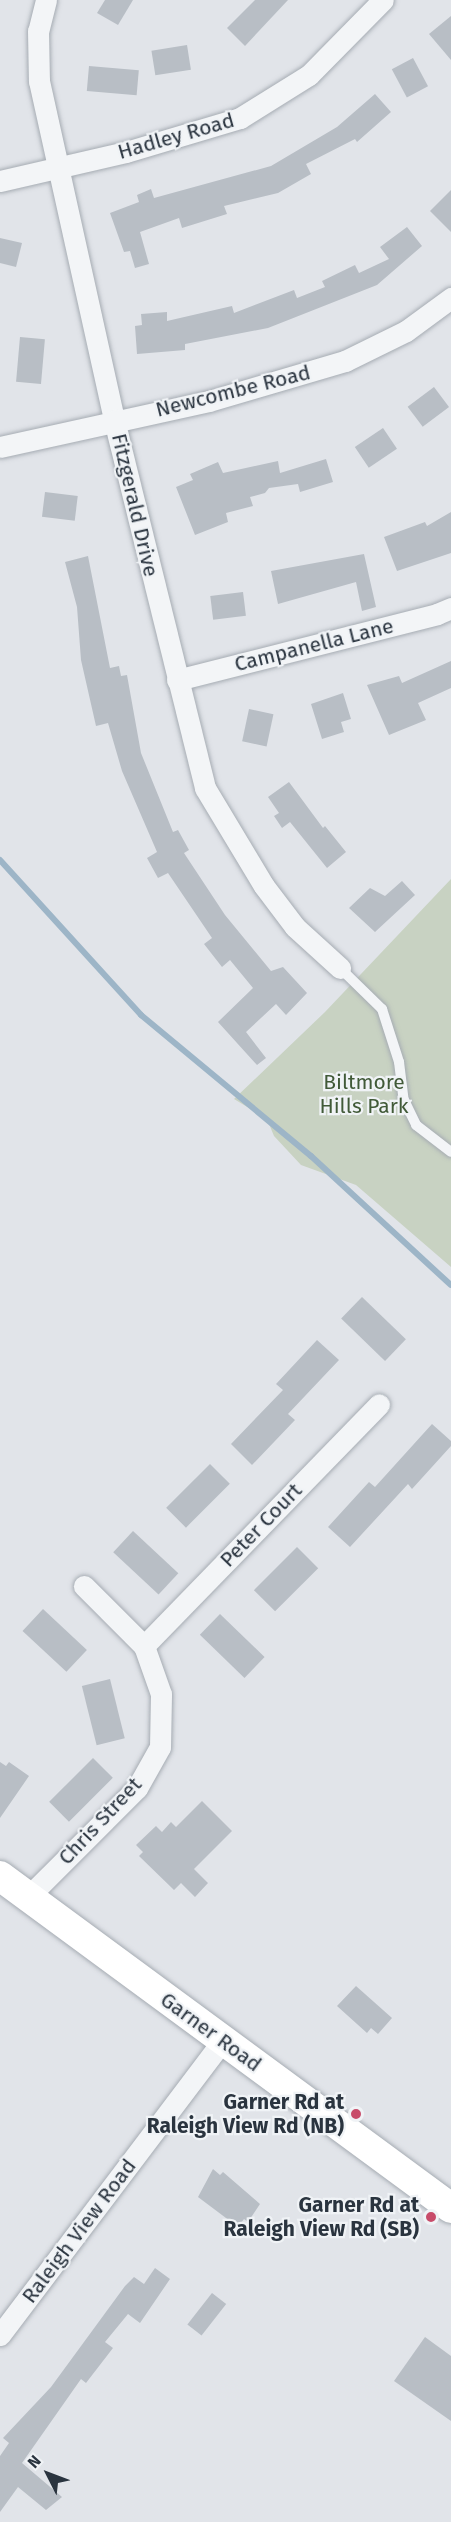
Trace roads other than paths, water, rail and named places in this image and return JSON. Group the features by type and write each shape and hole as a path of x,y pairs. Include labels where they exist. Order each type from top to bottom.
{"main road":[{"name":"Garner Road","path":"0,1876 451,2208"}],"street":[{"name":"Fitzgerald Drive","path":"46,0 38,31 39,81 114,420 205,788 231,835 295,927 340,968"},
{"name":"Hadley Road","path":"0,181 126,152 240,118 309,75 383,0"},
{"name":"Newcombe Road","path":"0,447 114,420 209,401 345,361 406,331 451,298"},
{"name":"Campanella Lane","path":"177,680 451,608"},
{"name":"Peter Court","path":"144,1646 379,1404"},
{"name":"Chris Street","path":"28,1897 137,1788 160,1747 161,1694 144,1646 84,1587"},
{"name":"Raleigh View Road","path":"0,2335 222,2040"}],"lane":[{"path":"340,968 382,1010 399,1062 404,1100 416,1125 451,1152"}],"waterway":[{"path":"0,860 141,1015 311,1156 451,1285"}],"place":[{"name":"Garner Rd at Raleigh View Rd (NB)","path":"356,2114"},
{"name":"Garner Rd at Raleigh View Rd (SB)","path":"431,2217"}],"park label":[{"name":"Biltmore Hills Park","path":"364,1094"}]}
